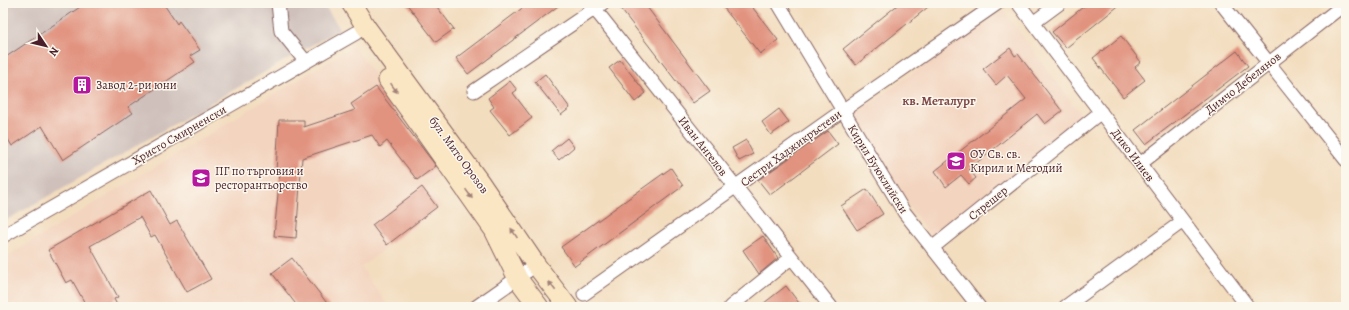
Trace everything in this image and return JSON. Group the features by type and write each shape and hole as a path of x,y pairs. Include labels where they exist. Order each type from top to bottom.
{"main road":[{"name":"бул. Мито Орозов","path":"339,3 356,33 494,230 518,279 539,307"},
{"name":"бул. Мито Орозов","path":"351,3 366,27 479,181 536,265 568,307"}],"street":[{"path":"278,3 281,31 306,62"},
{"name":"Кирил Буюклийски","path":"778,3 904,212 979,307"},
{"name":"Сестри Хаджикръстеви","path":"584,294 736,188 842,111 998,3"},
{"name":"Дико Илиев","path":"1018,3 1248,307"},
{"path":"1033,23 1060,3"},
{"path":"1221,3 1346,160"},
{"name":"Димчо Дебелянов","path":"1140,164 1346,3"},
{"path":"474,91 596,5"},
{"name":"Иван Ангелов","path":"596,5 736,188 831,307"},
{"name":"Христо Смирненски","path":"3,236 356,33"},
{"name":"Стрешер","path":"932,248 1101,112"},
{"path":"1065,307 1183,221"},
{"path":"730,307 791,258"},
{"path":"476,307 536,265"}],"shaded area":[{"path":"3,3 323,3 340,29 3,222"},
{"name":"ОУ Св. св. Кирил и Методий","path":"1003,10 1084,119 933,239 907,204 852,116"},
{"path":"354,46 443,173 427,186 442,207 361,267 389,307 3,307 3,259"}],"building":[{"name":"Завод 2-ри юни","path":"86,3 163,3 177,24 179,21 200,50 190,56 195,62 128,107 133,113 63,160 42,126 12,146 3,131 3,59"},
{"path":"406,3 434,3 454,29 436,42"},
{"path":"529,3 562,3 468,74 456,58"},
{"path":"616,3 644,3 710,91 693,103"},
{"path":"720,3 749,3 778,40 760,54"},
{"path":"900,3 933,3 856,65 843,49"},
{"path":"1088,3 1122,3 1066,48 1052,32"},
{"path":"1121,36 1141,62 1135,67 1145,80 1123,97 1093,58"},
{"path":"1010,48 1015,56 1018,54 1062,111 1045,124 1037,114 969,169 976,178 969,184 961,175 946,187 935,171 1026,99 1007,75 996,85 983,69"},
{"path":"1237,51 1248,66 1146,144 1135,130"},
{"path":"620,60 646,93 635,102 609,68"},
{"path":"545,74 570,108 561,115 535,82"},
{"path":"510,81 517,90 513,93 532,118 510,135 490,110 494,107 488,98"},
{"path":"376,87 436,166 417,180 387,141 380,147 372,135 302,158 296,238 274,236 280,172 276,172 279,120 304,120 304,127 355,110 351,104"},
{"path":"779,109 789,122 771,135 762,122"},
{"path":"828,131 838,144 770,195 758,180"},
{"path":"567,138 574,147 559,160 551,151"},
{"path":"746,140 753,154 739,161 732,148"},
{"path":"671,168 683,186 575,266 561,247"},
{"path":"422,187 437,207 387,245 372,225"},
{"path":"867,189 883,214 857,230 841,206"},
{"path":"151,190 170,225 177,221 211,279 187,292 155,235 151,237 140,217 90,246 118,297 114,299 118,307 87,307 72,280 66,283 48,250"},
{"path":"763,236 778,258 759,274 743,250"},
{"path":"292,258 330,307 298,307 272,273"},
{"path":"786,286 802,307 759,307"}],"place":[{"name":"Завод 2-ри юни","path":"82,85"},
{"name":"ОУ Св. св. Кирил и Методий","path":"956,161"},
{"name":"ПГ по търговия и ресторантьорство","path":"201,178"}],"district":[{"name":"кв. Металург","path":"939,100"}]}
